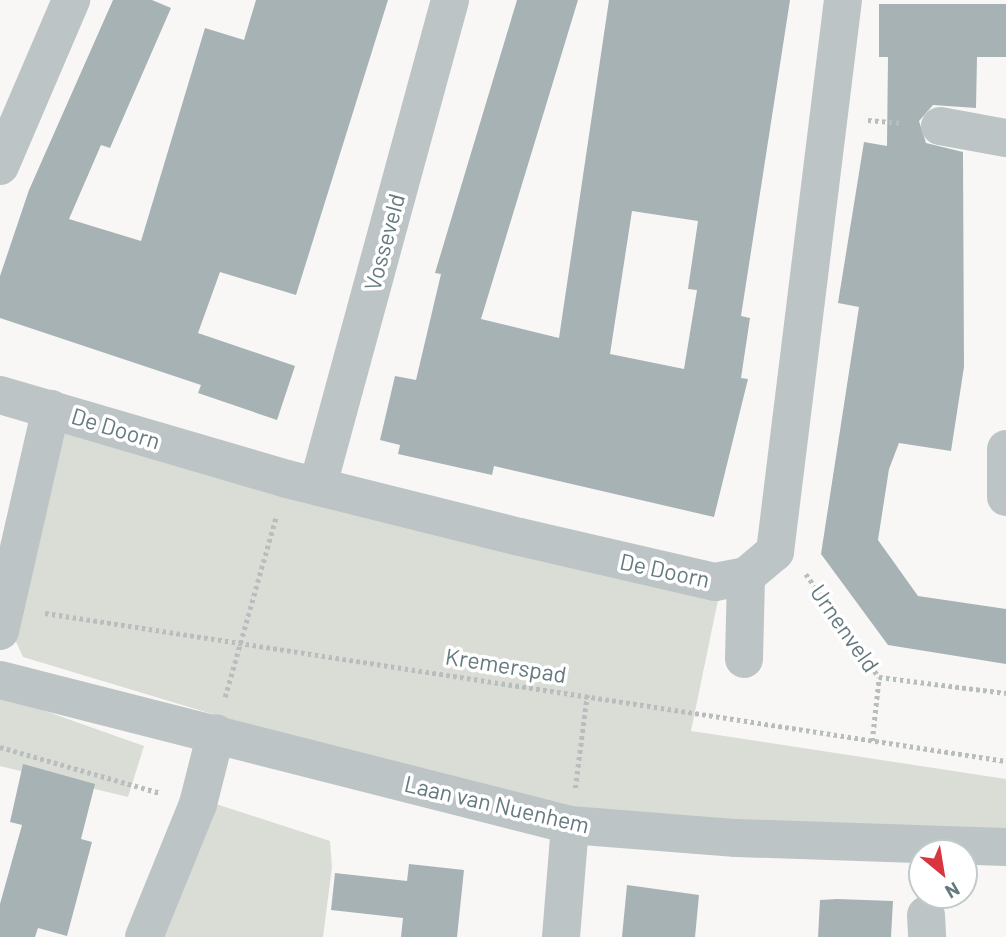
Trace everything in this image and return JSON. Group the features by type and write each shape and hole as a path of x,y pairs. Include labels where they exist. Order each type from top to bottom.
{"street":[{"path":"0,166 71,0"},
{"name":"Vosseveld","path":"303,482 450,0"},
{"path":"744,659 746,576 775,552 843,0"},
{"path":"940,126 1006,138"},
{"name":"De Doorn","path":"0,395 303,482 715,582 746,576"},
{"name":"De Doorn","path":"3,619 51,409"},
{"path":"1006,449 1006,496"},
{"name":"Laan van Nuenhem","path":"0,680 570,825 736,838 1006,847"},
{"path":"144,937 198,804 216,733"},
{"path":"561,937 570,825"}],"path":[{"path":"830,117 940,126"},
{"path":"216,733 239,642 303,482"},
{"name":"Urnenveld","path":"775,552 805,572 878,677 1006,693"},
{"name":"Kremerspad","path":"3,619 239,642 1006,761"},
{"path":"872,741 878,677"},
{"path":"570,825 587,695"},
{"path":"0,747 198,804"}],"shaded area":[{"path":"54,427 718,600 691,731 1006,779 1006,830 593,818 361,759 23,657 9,626"},
{"path":"0,695 144,746 128,797 0,766"},
{"path":"210,802 330,841 332,867 323,937 158,937"}],"building":[{"path":"113,0 152,0 171,8 110,148 101,145 69,219 141,241 205,28 244,40 256,0 388,0 296,295 220,272 198,333 295,366 277,420 198,393 201,385 0,318 0,276 29,190"},
{"path":"517,0 578,0 481,319 559,338 609,0 790,0 741,316 750,318 741,378 748,379 714,517 494,466 492,475 398,454 400,445 380,440 395,376 416,380 441,274 435,273","holes":["632,211 698,221 688,289 697,290 684,369 610,354"]},
{"path":"879,4 1006,4 1006,57 977,57 976,108 933,105 919,121 926,143 963,152 964,367 951,451 899,443 889,469 878,540 918,596 1006,609 1006,664 888,645 821,554 859,307 838,303 864,142 887,146 888,57 879,57"},
{"path":"23,764 95,784 81,839 92,842 67,936 38,928 35,937 0,937 0,904 22,825 10,822"},
{"path":"409,864 464,870 457,937 401,937 403,918 331,910 335,873 407,881"},
{"path":"627,885 699,895 695,937 622,937"},
{"path":"820,900 893,901 891,937 818,937"}]}
